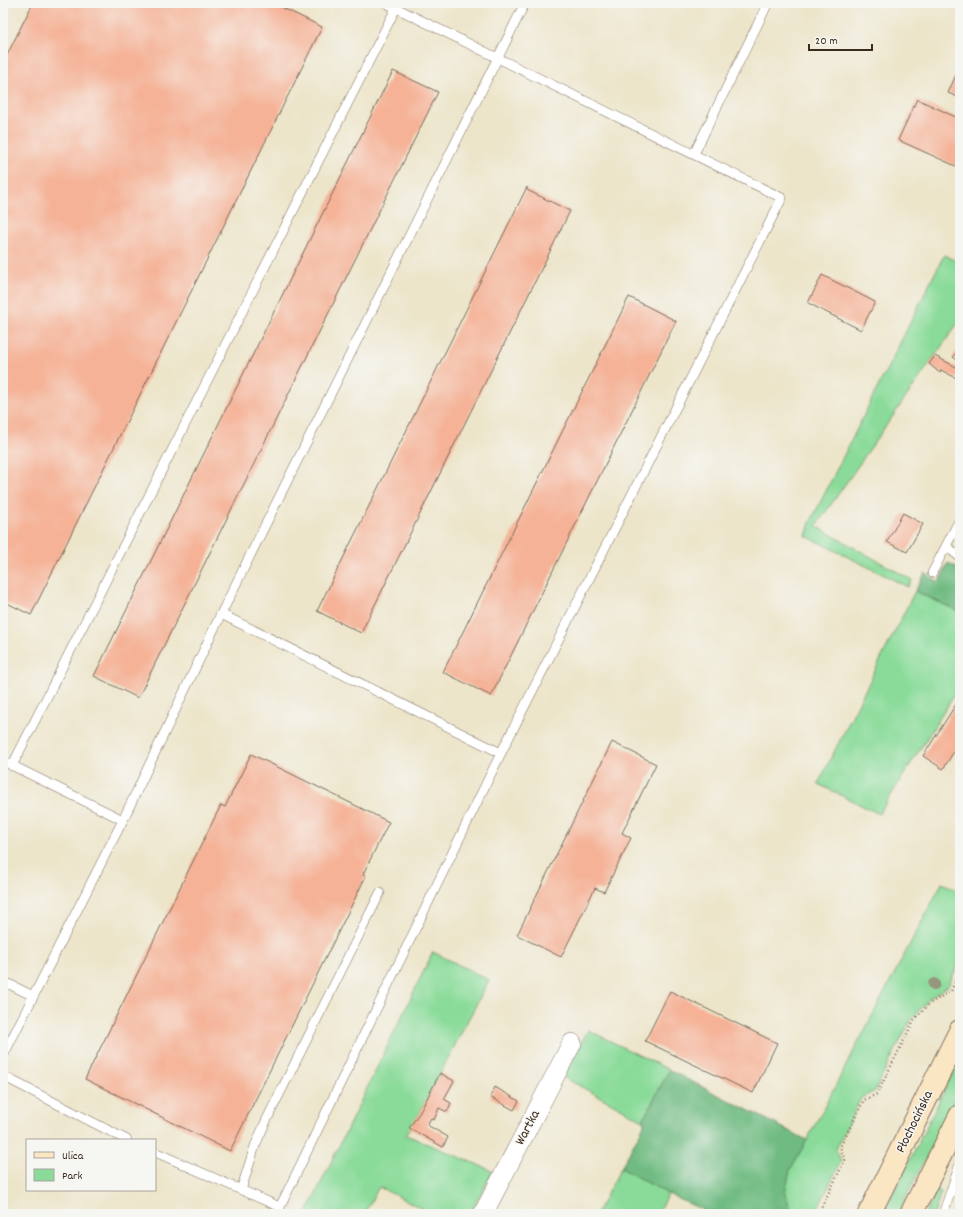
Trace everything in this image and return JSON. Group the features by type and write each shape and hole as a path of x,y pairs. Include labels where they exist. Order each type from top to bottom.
{"main road":[{"name":"Płochocińska","path":"869,1214 960,1031"},
{"path":"911,1214 960,1116"}],"street":[{"name":"Wartka","path":"483,1214 572,1043"}],"lane":[{"path":"156,1152 280,1207 501,753 782,198 386,3"},
{"path":"3,1056 123,820 221,614 525,3"},
{"path":"694,154 768,3"},
{"path":"12,766 396,8"},
{"path":"932,574 960,519"},
{"path":"946,546 960,557"},
{"path":"221,614 501,753"},
{"path":"3,761 123,820"},
{"path":"241,1190 255,1146 266,1121 380,893"},
{"path":"3,981 33,996"},
{"path":"3,1076 125,1139"},
{"path":"943,1214 960,1164"}],"path":[{"path":"818,1214 845,1160 840,1147 864,1100 877,1094 914,1020 929,1004 951,991 960,971"}],"green space":[{"path":"944,255 960,263 960,320 816,526 912,580 908,587 806,536 810,523"},
{"path":"948,563 960,569 960,612 915,591 925,573 939,582"},
{"path":"915,591 960,612 960,686 879,814 818,784"},
{"path":"942,883 960,891 960,961 948,986 930,998 910,1021 875,1091 861,1098 836,1149 841,1161 815,1214 792,1214 785,1193 790,1170"},
{"path":"433,952 489,980 420,1112 406,1135 493,1171 470,1214 432,1214 379,1187 364,1214 306,1214"},
{"path":"588,1030 669,1070 643,1120 563,1077"},
{"path":"960,1059 960,1088 898,1214 883,1214"},
{"path":"669,1070 807,1140 790,1170 785,1193 792,1214 711,1214 668,1194 621,1168 644,1125 643,1120"},
{"path":"621,1168 668,1194 657,1214 596,1214"},
{"path":"937,1190 941,1192 934,1214 925,1214"}],"building":[{"path":"33,3 273,3 322,27 31,615 3,601 3,63"},
{"path":"960,66 960,98 948,93"},
{"path":"393,71 438,92 138,698 94,676"},
{"path":"917,99 960,119 960,168 898,140"},
{"path":"527,187 527,190 570,211 361,633 317,611"},
{"path":"822,275 875,302 861,330 808,303"},
{"path":"629,297 676,321 491,696 443,672"},
{"path":"960,347 960,362 953,357"},
{"path":"935,356 960,369 960,380 941,370 940,373 929,364"},
{"path":"903,513 923,524 907,552 887,542"},
{"path":"960,698 960,742 943,769 923,756"},
{"path":"612,742 656,764 622,833 631,838 604,892 595,888 561,957 517,935"},
{"path":"251,754 389,822 363,874 366,876 230,1151 85,1079 221,805 225,807"},
{"path":"670,991 777,1043 753,1093 645,1041"},
{"path":"440,1073 454,1081 444,1099 451,1103 447,1112 439,1108 434,1120 431,1118 427,1125 448,1137 443,1147 409,1128 420,1112"},
{"path":"495,1087 519,1101 514,1110 490,1097"}]}
